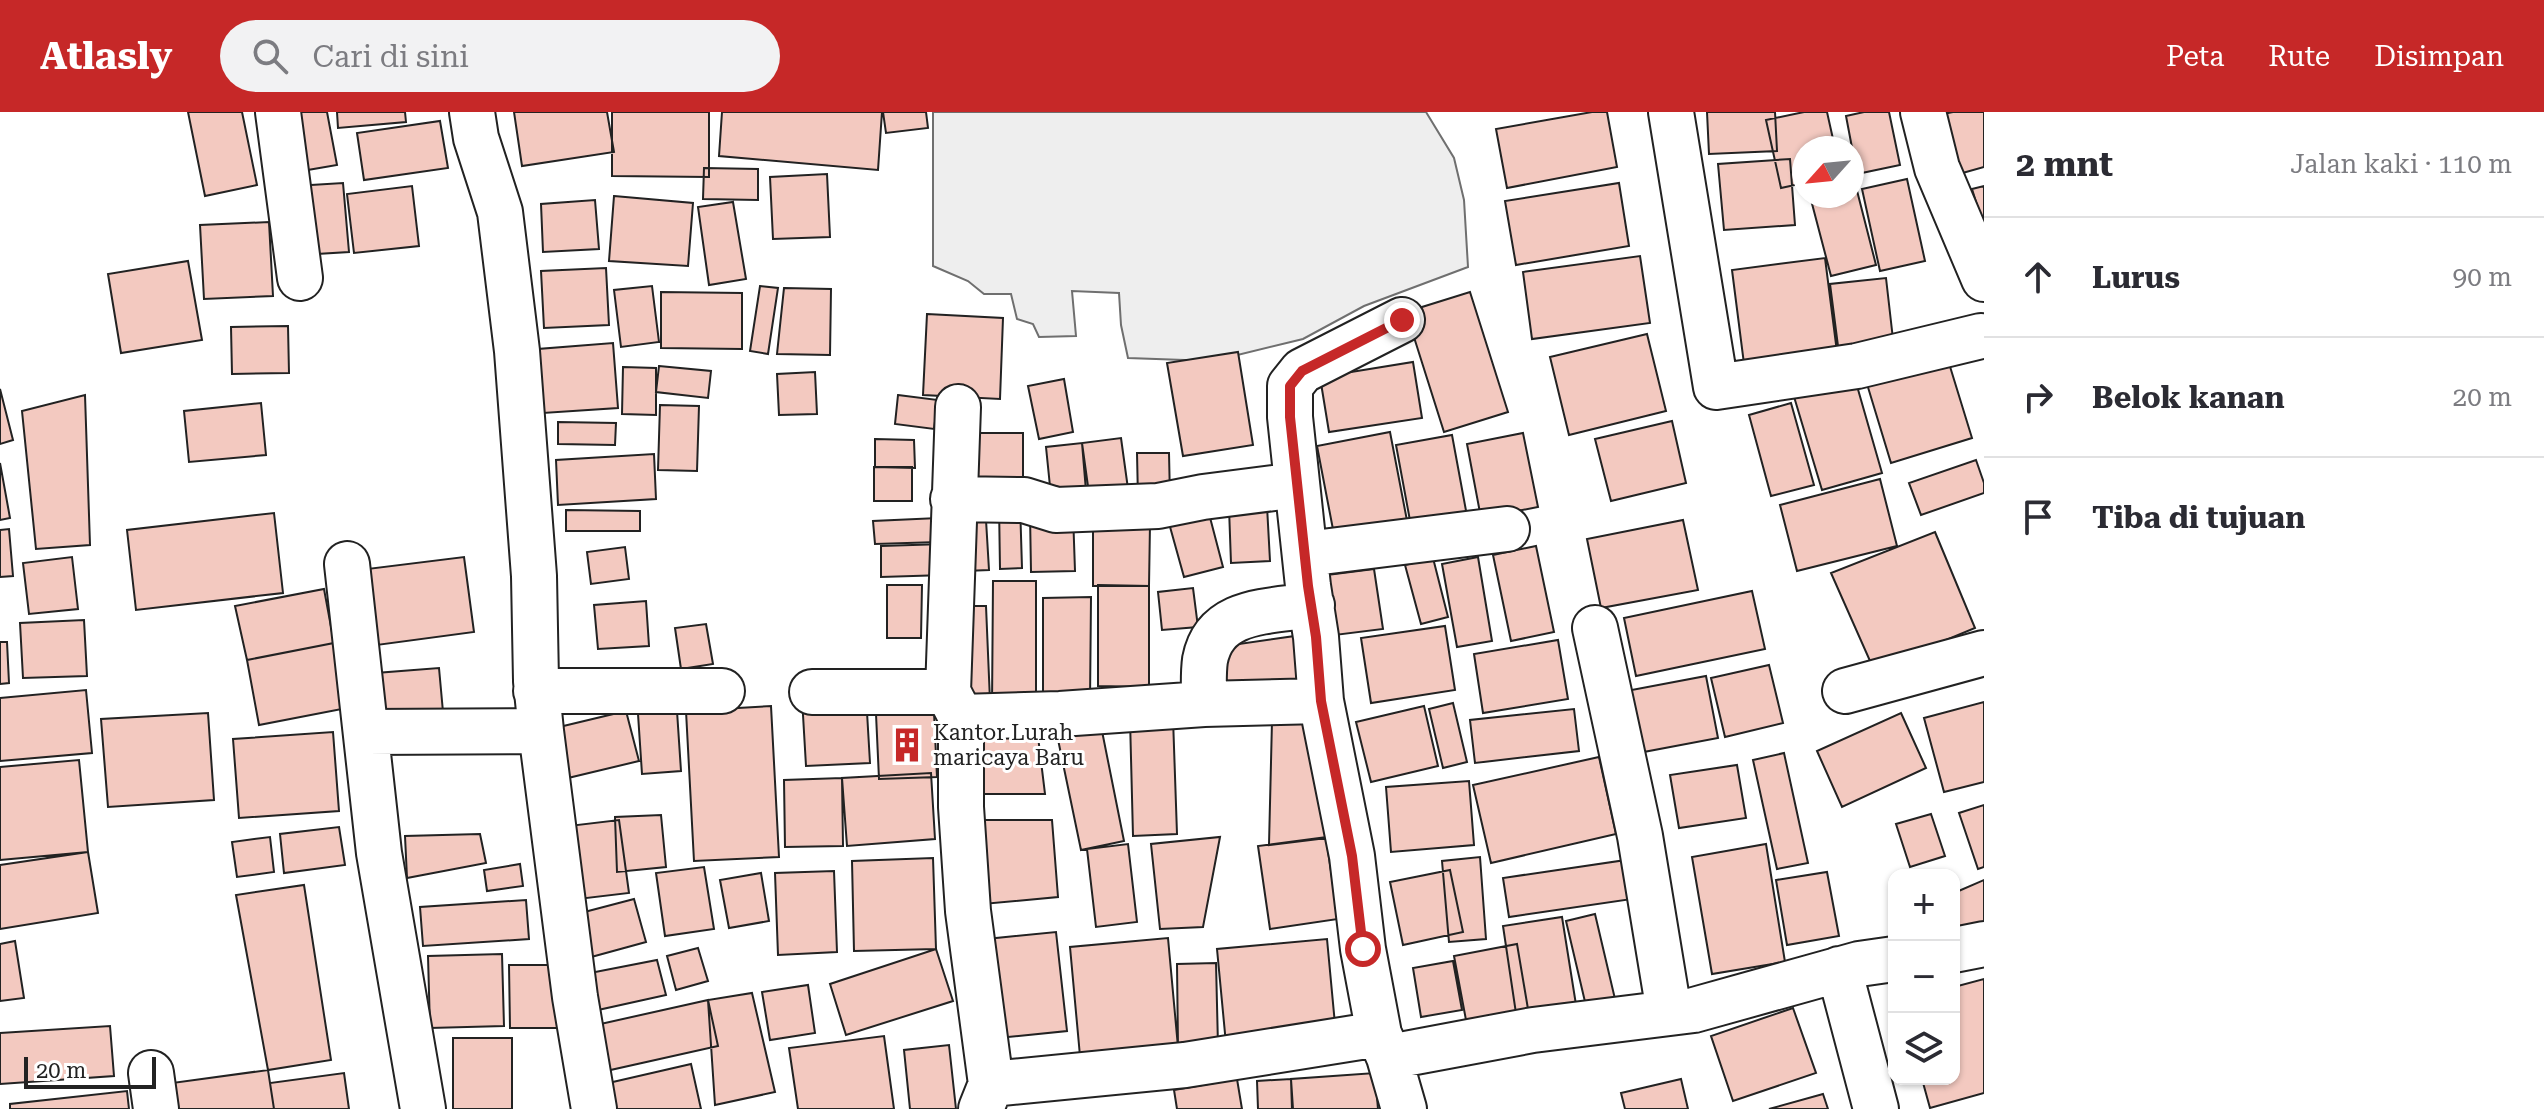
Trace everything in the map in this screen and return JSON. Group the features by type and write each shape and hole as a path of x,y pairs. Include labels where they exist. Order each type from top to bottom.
{"street":[{"path":"278,112 300,278"},
{"path":"472,112 476,138 500,212 517,351 534,576 538,711 575,997 594,1109"},
{"path":"1671,112 1716,387 1857,366 1983,337"},
{"path":"1923,112 1937,168 1984,279"},
{"path":"1402,320 1302,371 1290,386 1290,417 1321,701 1352,856 1363,949 1384,1046 1404,1109"},
{"path":"958,407 953,499 954,704 968,911 986,1096 1185,1065 1533,1030 1694,1010 1839,969 1888,960"},
{"path":"953,499 1024,500 1056,510 1158,506 1297,485"},
{"path":"1306,554 1507,529"},
{"path":"347,564 379,853 423,1109"},
{"path":"1204,704 1205,661 1212,639 1222,626 1239,616 1312,605"},
{"path":"1595,628 1640,836 1669,1012"},
{"path":"1845,691 1984,653"},
{"path":"366,732 722,691"},
{"path":"812,692 1060,714 1204,704 1321,701"},
{"path":"1960,949 1984,944"},
{"path":"1839,969 1876,1109"}],"shaded area":[{"path":"933,112 1426,112 1454,158 1464,200 1468,267 1364,306 1303,339 1213,361 1128,358 1121,325 1119,293 1072,291 1076,336 1039,337 1033,324 1017,319 1011,294 984,294 968,281 933,266"}],"building":[{"path":"188,112 242,112 257,185 205,196"},
{"path":"286,112 327,112 337,165 296,172"},
{"path":"337,112 405,112 406,122 338,128"},
{"path":"514,112 607,112 614,152 522,166"},
{"path":"612,112 709,112 709,177 612,176"},
{"path":"722,112 882,112 878,170 719,156"},
{"path":"883,112 926,112 928,128 886,133"},
{"path":"1607,112 1617,167 1507,188 1496,129"},
{"path":"1707,112 1775,112 1777,151 1709,154"},
{"path":"1804,112 1827,112 1832,136 1792,136 1792,186 1781,188 1766,120"},
{"path":"1889,112 1900,165 1864,173 1864,136 1850,136 1846,116"},
{"path":"1984,112 1984,167 1959,174 1943,114"},
{"path":"440,121 448,168 364,180 357,133"},
{"path":"1790,159 1795,225 1724,230 1718,164"},
{"path":"704,168 758,169 758,200 703,199"},
{"path":"827,174 830,237 773,239 770,177"},
{"path":"1907,179 1925,261 1880,271 1864,189"},
{"path":"343,183 349,252 300,255 295,186"},
{"path":"1619,183 1629,246 1516,265 1505,201"},
{"path":"412,186 419,246 354,253 347,194"},
{"path":"1984,186 1984,228 1972,189"},
{"path":"614,196 693,203 688,266 609,261"},
{"path":"595,200 599,249 543,252 541,204"},
{"path":"733,202 746,279 709,285 698,207"},
{"path":"1813,208 1861,208 1876,265 1831,276"},
{"path":"269,222 273,296 204,299 200,225"},
{"path":"1640,256 1650,323 1532,339 1523,272"},
{"path":"1825,258 1837,352 1744,364 1732,270"},
{"path":"188,261 202,340 121,353 108,274"},
{"path":"606,268 609,325 544,328 541,271"},
{"path":"1886,278 1894,348 1839,354 1830,284"},
{"path":"652,286 659,342 621,347 614,290"},
{"path":"760,286 778,288 768,354 750,351"},
{"path":"784,288 831,289 830,355 777,354"},
{"path":"661,292 742,293 742,349 661,348"},
{"path":"1470,292 1508,412 1444,432 1406,312"},
{"path":"927,314 1003,318 1000,399 923,395"},
{"path":"288,326 289,373 232,374 231,327"},
{"path":"1647,334 1666,411 1569,435 1550,357"},
{"path":"613,343 618,408 543,413 538,349"},
{"path":"1238,352 1253,445 1183,456 1167,363"},
{"path":"1948,360 1972,438 1891,463 1867,384"},
{"path":"1413,362 1422,418 1329,432 1320,377"},
{"path":"659,366 711,371 708,398 656,392"},
{"path":"623,367 656,368 656,415 622,414"},
{"path":"815,372 817,414 779,415 777,374"},
{"path":"1853,372 1882,473 1822,490 1792,390"},
{"path":"1064,379 1073,432 1039,439 1028,386"},
{"path":"0,389 13,440 0,444"},
{"path":"85,395 90,545 36,549 22,411"},
{"path":"898,395 938,400 934,429 895,424"},
{"path":"261,403 266,455 189,462 184,411"},
{"path":"1791,403 1814,485 1771,496 1749,415"},
{"path":"660,405 699,406 697,471 658,470"},
{"path":"1672,421 1686,483 1611,501 1595,439"},
{"path":"558,422 616,423 615,445 558,444"},
{"path":"1390,432 1409,531 1336,545 1317,446"},
{"path":"964,433 1023,433 1023,491 965,492"},
{"path":"1523,433 1538,507 1481,518 1467,444"},
{"path":"1452,435 1467,516 1411,526 1396,445"},
{"path":"1121,438 1129,496 1090,501 1082,443"},
{"path":"875,439 914,440 915,468 875,467"},
{"path":"1082,443 1087,503 1052,506 1046,447"},
{"path":"1137,453 1169,453 1170,498 1138,499"},
{"path":"654,454 656,499 558,505 556,460"},
{"path":"1976,460 1984,493 1921,515 1909,483"},
{"path":"0,463 10,518 0,520"},
{"path":"874,467 912,467 912,501 874,501"},
{"path":"1880,479 1897,546 1797,571 1780,505"},
{"path":"1020,503 1022,568 1000,569 999,504"},
{"path":"1207,506 1223,567 1184,577 1167,516"},
{"path":"1267,506 1270,561 1231,563 1229,508"},
{"path":"566,510 640,511 640,531 566,531"},
{"path":"274,513 283,593 136,610 127,530"},
{"path":"1073,513 1075,571 1031,572 1030,514"},
{"path":"938,518 939,542 875,544 873,521"},
{"path":"963,520 986,520 989,570 965,571"},
{"path":"1683,520 1698,590 1601,608 1587,539"},
{"path":"1093,523 1150,524 1149,586 1093,586"},
{"path":"9,529 13,576 0,577 0,530"},
{"path":"1935,532 1975,628 1874,670 1831,573"},
{"path":"944,544 945,575 881,577 881,546"},
{"path":"1536,546 1554,632 1511,641 1493,555"},
{"path":"625,547 629,579 591,584 587,552"},
{"path":"72,557 78,609 29,614 23,563"},
{"path":"464,557 474,632 377,645 367,569"},
{"path":"1478,557 1492,641 1457,647 1442,564"},
{"path":"1433,558 1448,617 1421,624 1405,565"},
{"path":"1374,569 1383,629 1327,636 1319,576"},
{"path":"993,581 1036,581 1036,707 992,707"},
{"path":"887,585 922,585 921,638 887,638"},
{"path":"1098,585 1149,586 1149,687 1098,686"},
{"path":"1193,588 1198,627 1162,630 1158,592"},
{"path":"324,589 334,643 247,660 235,606"},
{"path":"1752,591 1765,649 1636,676 1624,618"},
{"path":"1091,597 1090,701 1043,702 1043,598"},
{"path":"646,601 649,646 598,649 594,605"},
{"path":"965,606 986,606 990,701 969,701"},
{"path":"84,620 87,676 23,678 20,623"},
{"path":"706,624 713,664 681,669 675,628"},
{"path":"1445,626 1455,690 1371,703 1361,638"},
{"path":"1302,635 1309,681 1225,693 1218,647"},
{"path":"1558,640 1568,699 1483,713 1474,654"},
{"path":"0,642 7,642 9,683 0,684"},
{"path":"334,643 347,708 259,725 247,660"},
{"path":"1769,665 1783,723 1725,737 1711,678"},
{"path":"439,668 443,712 379,717 376,673"},
{"path":"1706,676 1718,738 1633,754 1621,692"},
{"path":"86,690 92,753 0,761 0,698"},
{"path":"866,695 870,763 806,766 802,698"},
{"path":"1984,702 1984,782 1944,792 1924,718"},
{"path":"1453,703 1467,762 1443,768 1429,709"},
{"path":"771,706 779,857 694,861 686,711"},
{"path":"1424,706 1438,766 1371,782 1356,722"},
{"path":"1574,709 1579,751 1475,763 1470,720"},
{"path":"626,711 639,761 568,778 555,728"},
{"path":"677,711 681,771 642,774 638,714"},
{"path":"1319,711 1336,837 1269,845 1272,721"},
{"name":"Kantor Lurah maricaya Baru","path":"934,712 937,777 879,779 876,714"},
{"path":"208,713 214,800 108,807 101,719"},
{"path":"1901,713 1926,768 1842,807 1817,751"},
{"path":"1099,716 1124,841 1081,850 1055,725"},
{"path":"1173,718 1177,834 1133,836 1130,719"},
{"path":"1036,720 1045,794 975,794 971,730"},
{"path":"333,732 339,811 239,818 233,739"},
{"path":"1784,753 1808,863 1777,869 1753,760"},
{"path":"1599,757 1616,834 1491,863 1473,785"},
{"path":"79,760 88,852 0,860 0,767"},
{"path":"1737,765 1746,818 1679,828 1670,775"},
{"path":"931,773 935,839 847,846 842,778"},
{"path":"842,778 843,846 785,847 784,780"},
{"path":"1469,781 1474,845 1391,852 1386,787"},
{"path":"1984,805 1984,867 1978,869 1959,813"},
{"path":"1931,814 1945,856 1910,867 1896,824"},
{"path":"661,815 666,867 617,872 615,817"},
{"path":"619,820 629,893 570,900 560,827"},
{"path":"976,820 1052,820 1058,897 983,904"},
{"path":"339,827 345,865 284,873 280,834"},
{"path":"480,834 486,863 407,878 405,836"},
{"path":"270,837 274,872 237,877 232,842"},
{"path":"1220,837 1203,927 1160,929 1151,844"},
{"path":"1326,837 1338,919 1270,929 1258,846"},
{"path":"1128,844 1137,922 1096,927 1087,849"},
{"path":"1766,844 1785,962 1712,974 1692,857"},
{"path":"88,852 98,913 0,929 0,865"},
{"path":"1480,857 1486,939 1449,942 1442,861"},
{"path":"933,858 936,949 854,951 852,861"},
{"path":"1626,860 1632,899 1509,917 1503,878"},
{"path":"520,864 523,886 487,891 484,870"},
{"path":"704,867 714,929 665,936 656,873"},
{"path":"1450,870 1463,932 1403,945 1390,882"},
{"path":"834,871 837,952 778,955 775,873"},
{"path":"1827,872 1839,936 1787,945 1776,880"},
{"path":"761,873 769,921 729,928 720,880"},
{"path":"1984,880 1984,925 1960,936 1960,890"},
{"path":"304,885 331,1060 268,1070 236,895"},
{"path":"634,899 646,942 584,959 573,915"},
{"path":"526,900 529,939 423,946 420,907"},
{"path":"1595,914 1615,999 1586,1006 1566,921"},
{"path":"1562,917 1577,1011 1517,1020 1503,926"},
{"path":"1056,932 1067,1031 988,1039 977,940"},
{"path":"1168,938 1178,1047 1080,1056 1070,947"},
{"path":"1327,939 1336,1035 1226,1044 1217,949"},
{"path":"15,941 24,998 0,1001 0,944"},
{"path":"1517,944 1528,1009 1466,1020 1454,956"},
{"path":"698,948 708,981 676,990 667,956"},
{"path":"936,949 953,1001 846,1035 830,984"},
{"path":"502,954 504,1026 430,1028 428,956"},
{"path":"657,960 666,995 598,1010 590,973"},
{"path":"1453,961 1462,1010 1421,1017 1413,968"},
{"path":"1216,963 1218,1046 1178,1047 1177,964"},
{"path":"509,965 557,965 558,1028 510,1028"},
{"path":"1984,979 1984,1093 1930,1108 1924,1085 1960,1085 1960,985"},
{"path":"808,985 815,1033 770,1040 762,992"},
{"path":"752,993 775,1092 715,1105 708,1000"},
{"path":"708,1000 718,1046 606,1071 596,1025"},
{"path":"1793,1008 1816,1073 1733,1101 1711,1036"},
{"path":"110,1026 114,1076 0,1084 0,1033"},
{"path":"884,1036 894,1109 798,1109 789,1048"},
{"path":"453,1038 512,1038 512,1109 453,1109"},
{"path":"949,1045 956,1109 910,1109 904,1050"},
{"path":"691,1064 701,1109 610,1109 604,1084"},
{"path":"268,1070 274,1109 176,1109 172,1083"},
{"path":"344,1073 349,1109 274,1109 270,1083"},
{"path":"1375,1073 1378,1109 1293,1109 1291,1079"},
{"path":"1237,1079 1242,1109 1177,1109 1174,1090"},
{"path":"1291,1079 1292,1109 1258,1109 1257,1081"},
{"path":"1681,1079 1688,1109 1625,1109 1621,1093"},
{"path":"127,1091 129,1109 10,1109 10,1104"},
{"path":"1823,1094 1828,1109 1769,1109"}],"place":[{"name":"Kantor Lurah maricaya Baru","path":"907,745"}],"route":[{"path":"1363,949 1352,856 1321,701 1290,417 1290,386 1302,371 1402,320"}]}
